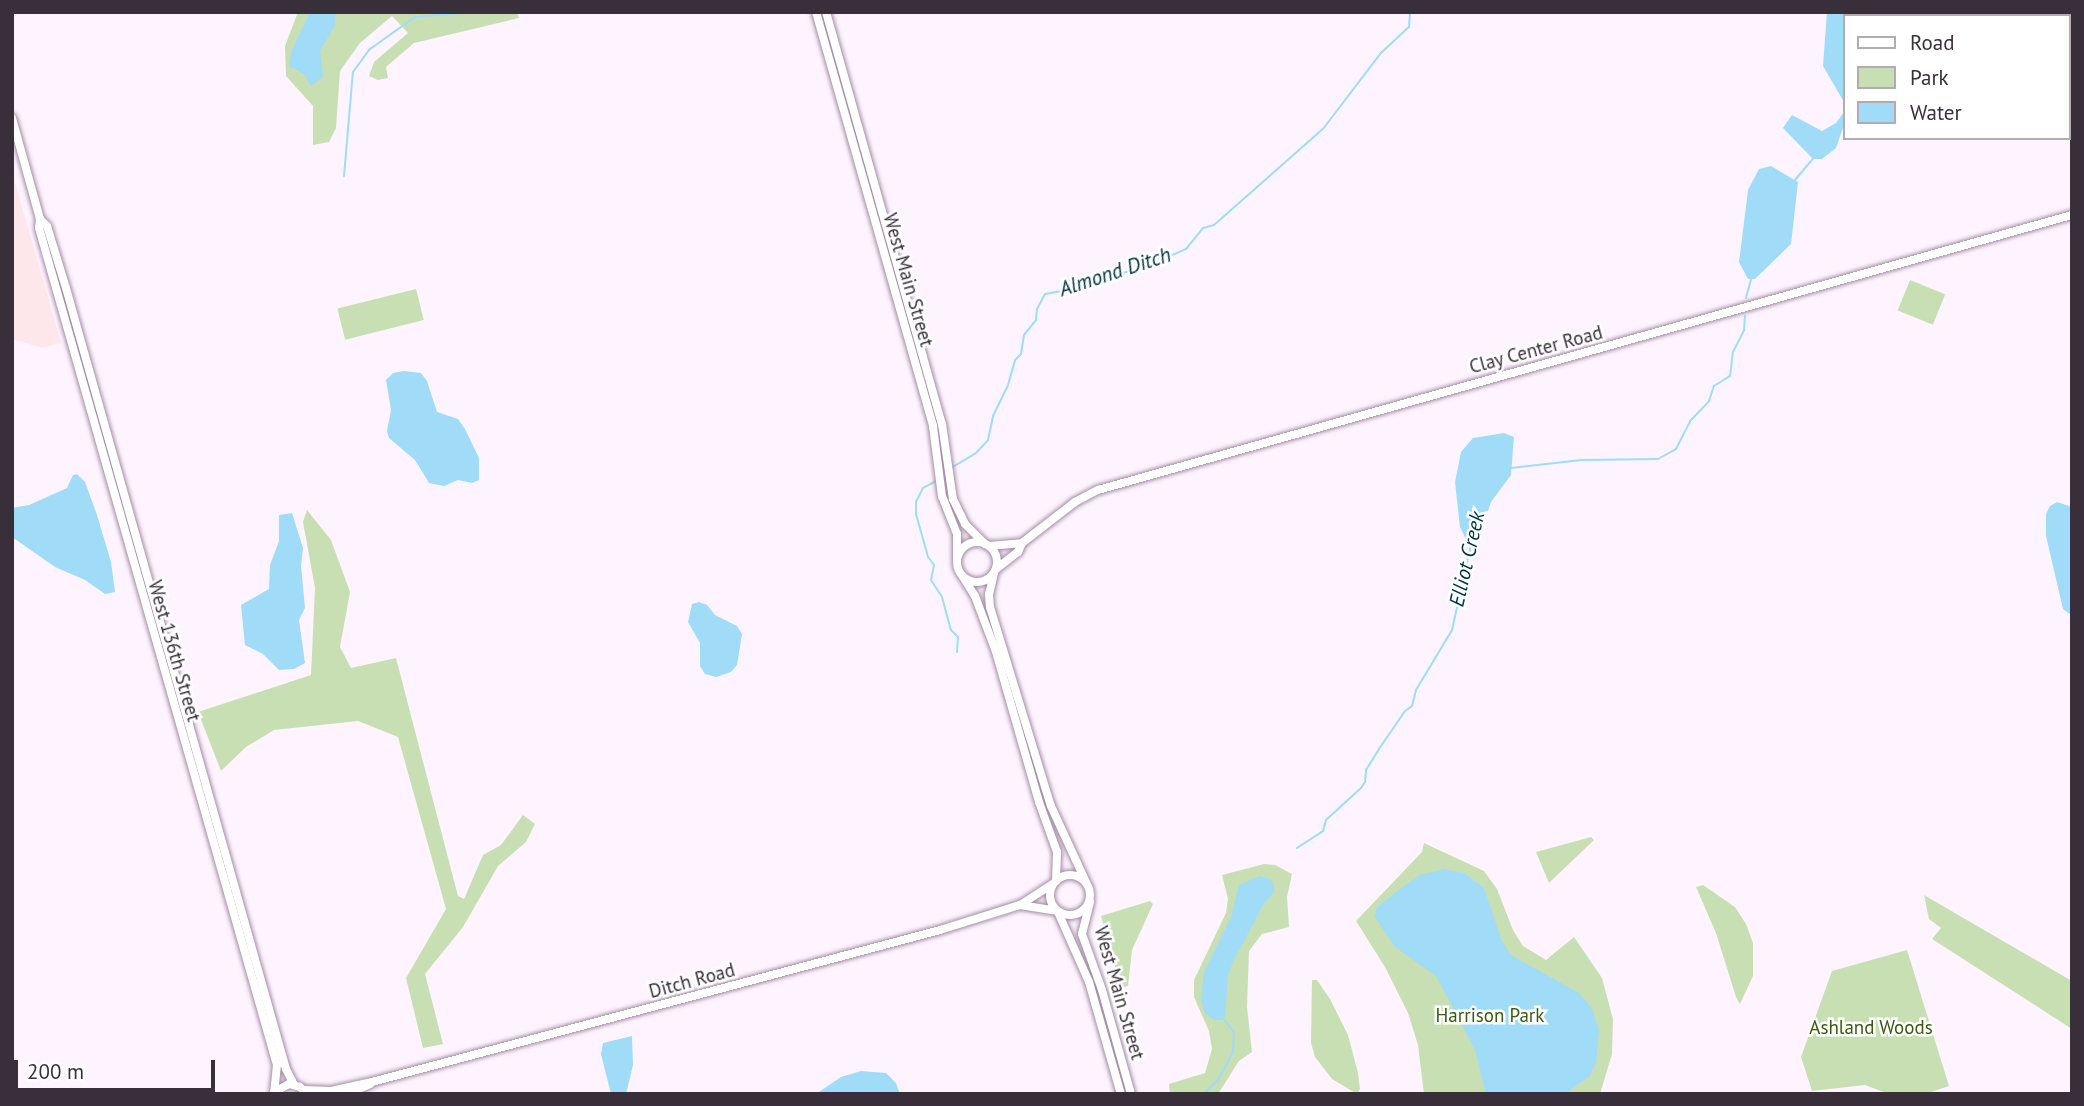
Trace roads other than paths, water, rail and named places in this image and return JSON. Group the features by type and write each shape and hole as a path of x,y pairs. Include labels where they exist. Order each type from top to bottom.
{"street":[{"name":"West Main Street","path":"816,12 933,426 941,490 956,528 957,558"},
{"name":"West Main Street","path":"826,12 942,424 950,481 962,519 987,545"},
{"name":"West 136th Street","path":"12,118 40,219 39,228 127,543 277,1065 273,1093"},
{"name":"Clay Center Road","path":"995,571 1018,552 1022,543 1075,502 1098,490 2072,215"},
{"name":"West 136th Street","path":"40,219 47,226 66,288 286,1069 294,1084"},
{"path":"987,545 995,555 995,571 989,594 990,607 1051,806 1086,883 1090,902 1077,915 1058,911 1050,899 1055,882 1057,852 1039,802 1002,669 975,596 957,567 957,558 966,545 1022,543"},
{"path":"963,577 972,582 982,582 995,571"},
{"path":"1055,882 1075,875 1086,883"},
{"name":"Ditch Road","path":"306,1092 331,1091 372,1082 858,953 1020,905 1055,882"},
{"name":"West Main Street","path":"1090,902 1082,934 1102,990 1131,1094"},
{"name":"Ditch Road","path":"1020,905 1058,911"},
{"name":"West Main Street","path":"1058,911 1089,982 1121,1094"},
{"name":"Ditch Road","path":"347,1094 372,1082"},
{"path":"273,1093 283,1085 294,1084 306,1092"}],"water":[{"path":"310,12 336,12 334,27 320,51 323,77 311,86 304,74 289,66 291,52"},
{"path":"1827,12 1887,12 1842,14 1842,99 1823,66"},
{"path":"1792,115 1822,131 1836,123 1842,115 1842,131 1836,148 1822,159 1813,159 1783,128"},
{"path":"1771,166 1798,182 1791,244 1755,279 1748,279 1739,262 1748,190 1759,169"},
{"path":"393,373 421,373 427,381 437,412 458,419 465,429 479,458 479,480 472,483 458,480 444,486 429,483 415,460 389,438 387,431 391,410 386,380"},
{"path":"1504,433 1514,437 1511,475 1491,502 1479,539 1473,543 1466,539 1460,527 1455,482 1461,452 1473,438"},
{"path":"77,474 85,482 97,515 111,562 115,592 105,594 85,580 55,567 12,537 12,508 29,505 67,488 73,475"},
{"path":"2057,502 2072,507 2070,614 2063,609 2046,536 2046,514 2050,506"},
{"path":"292,513 303,548 301,566 305,608 299,620 305,663 294,669 279,670 263,654 245,645 241,605 269,589 270,565 279,541 279,515"},
{"path":"699,602 707,605 715,615 737,626 742,634 737,665 731,672 716,677 705,674 700,666 700,643 688,622 692,604"},
{"name":"Harrison Park","path":"1444,869 1464,873 1484,888 1502,941 1511,955 1579,993 1591,1007 1599,1030 1596,1063 1589,1077 1564,1094 1486,1094 1475,1050 1436,976 1395,947 1375,917 1377,907 1404,886 1420,875"},
{"path":"1260,876 1271,879 1275,891 1263,905 1233,962 1228,975 1225,1016 1223,1020 1214,1020 1205,1013 1201,1000 1204,972 1231,917 1239,885"},
{"path":"632,1036 633,1065 626,1094 611,1094 601,1054 603,1043"},
{"path":"861,1071 886,1073 896,1083 900,1094 816,1094 841,1077"}],"waterway":[{"path":"344,176 353,72 370,49 415,17 473,12"},
{"name":"Almond Ditch","path":"951,468 976,453 988,440 993,416 1008,385 1015,360 1021,354 1024,335 1036,320 1037,309 1045,294 1068,290 1149,265 1186,249 1203,228 1214,225 1323,129 1381,53 1409,27 1410,14"},
{"name":"Elliot Creek","path":"1795,180 1814,157"},
{"name":"Elliot Creek","path":"1746,298 1751,279"},
{"name":"Elliot Creek","path":"1511,468 1582,460 1658,459 1676,449 1690,421 1709,401 1714,386 1730,376 1733,352 1744,330 1745,316"},
{"name":"Almond Ditch","path":"936,481 923,488 916,502 916,514 928,557 934,565 931,580 942,597 951,630 958,637 957,652"},
{"name":"Elliot Creek","path":"1297,848 1323,831 1326,820 1361,788 1365,782 1366,770 1379,749 1405,711 1412,706 1416,690 1452,630 1472,540"},
{"name":"Elliot Creek","path":"1203,1094 1218,1080 1233,1052 1234,1032 1223,1019"}],"park label":[{"name":"Ashland Woods","path":"1871,1028"}]}
